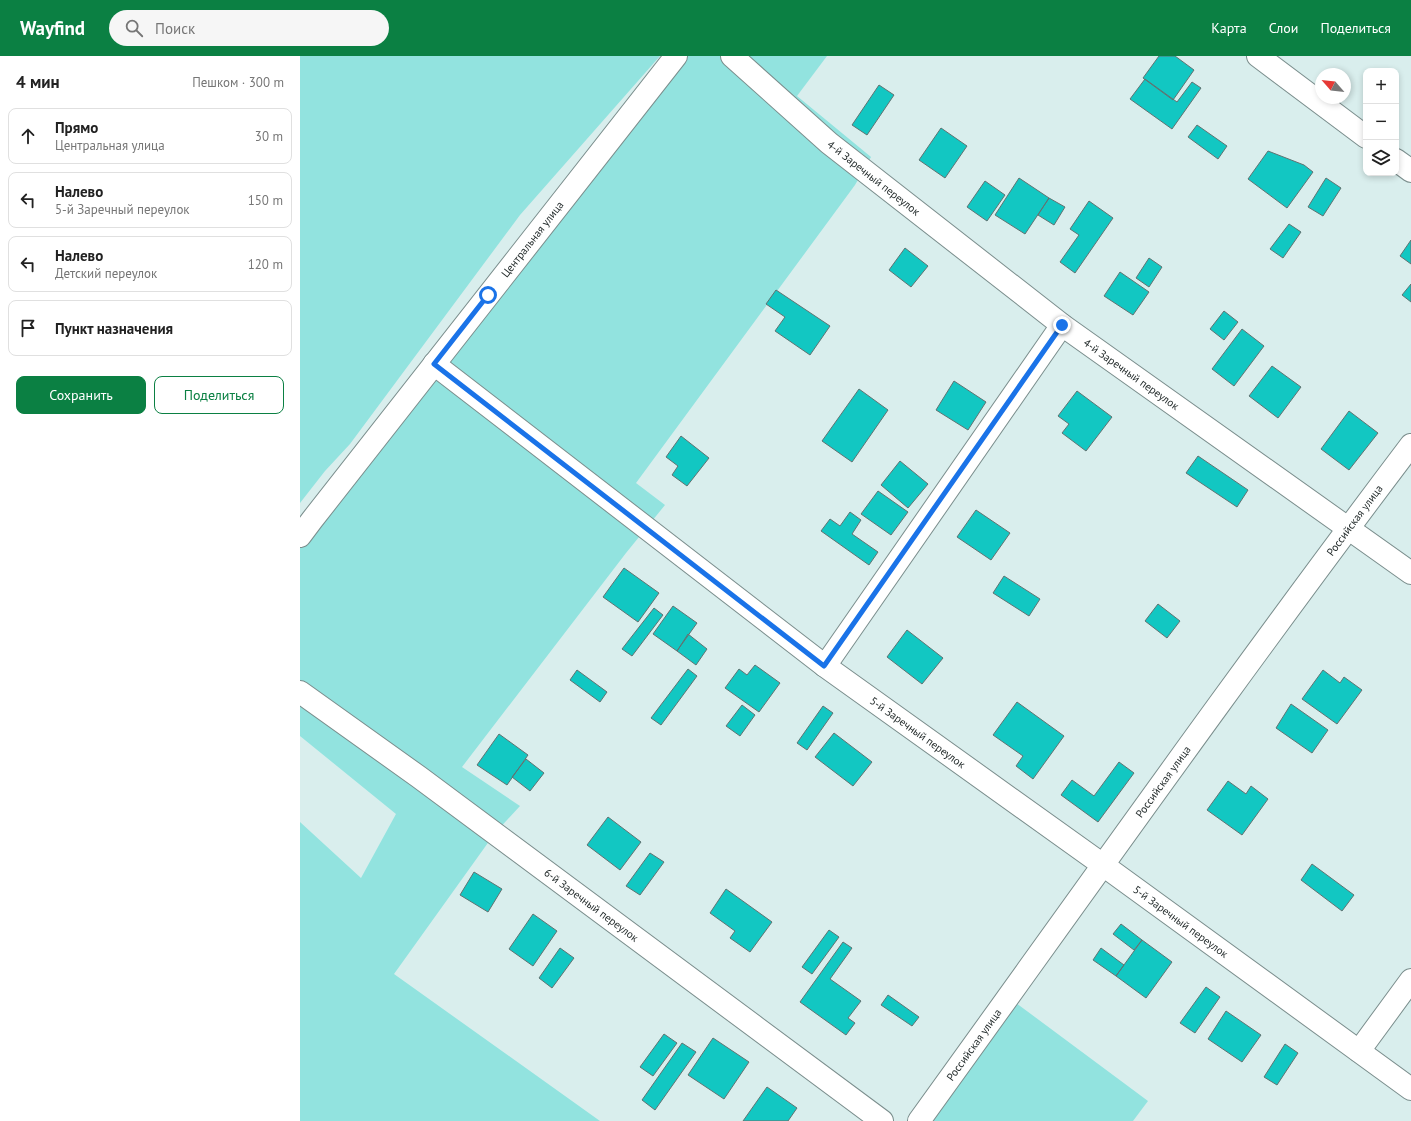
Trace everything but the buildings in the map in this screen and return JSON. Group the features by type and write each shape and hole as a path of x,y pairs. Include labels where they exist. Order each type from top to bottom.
{"street":[{"name":"Центральная улица","path":"300,536 676,56"},
{"name":"4-й Заречный переулок","path":"732,56 829,143 1062,325 1411,573"},
{"path":"1258,56 1363,136"},
{"path":"1399,162 1411,171"},
{"path":"824,666 1062,325"},
{"name":"5-й Заречный переулок","path":"434,364 824,666 1103,865 1411,1088"},
{"name":"Российская улица","path":"919,1121 1348,528 1411,445"},
{"name":"6-й Заречный переулок","path":"300,692 419,777 882,1121"},
{"path":"1359,1051 1411,980"}],"shaded area":[{"path":"300,56 660,56 520,215 350,444 325,471 300,503"},
{"path":"676,56 827,56 797,96 871,157 855,185 636,483 665,505 626,553 462,767 520,806 495,833 394,974 600,1121 300,1121 300,822 361,878 396,814 300,736 300,536"},
{"path":"1008,997 1148,1101 1133,1121 919,1121"}],"route":[{"path":"488,295 434,364 824,666 1062,325"}]}
